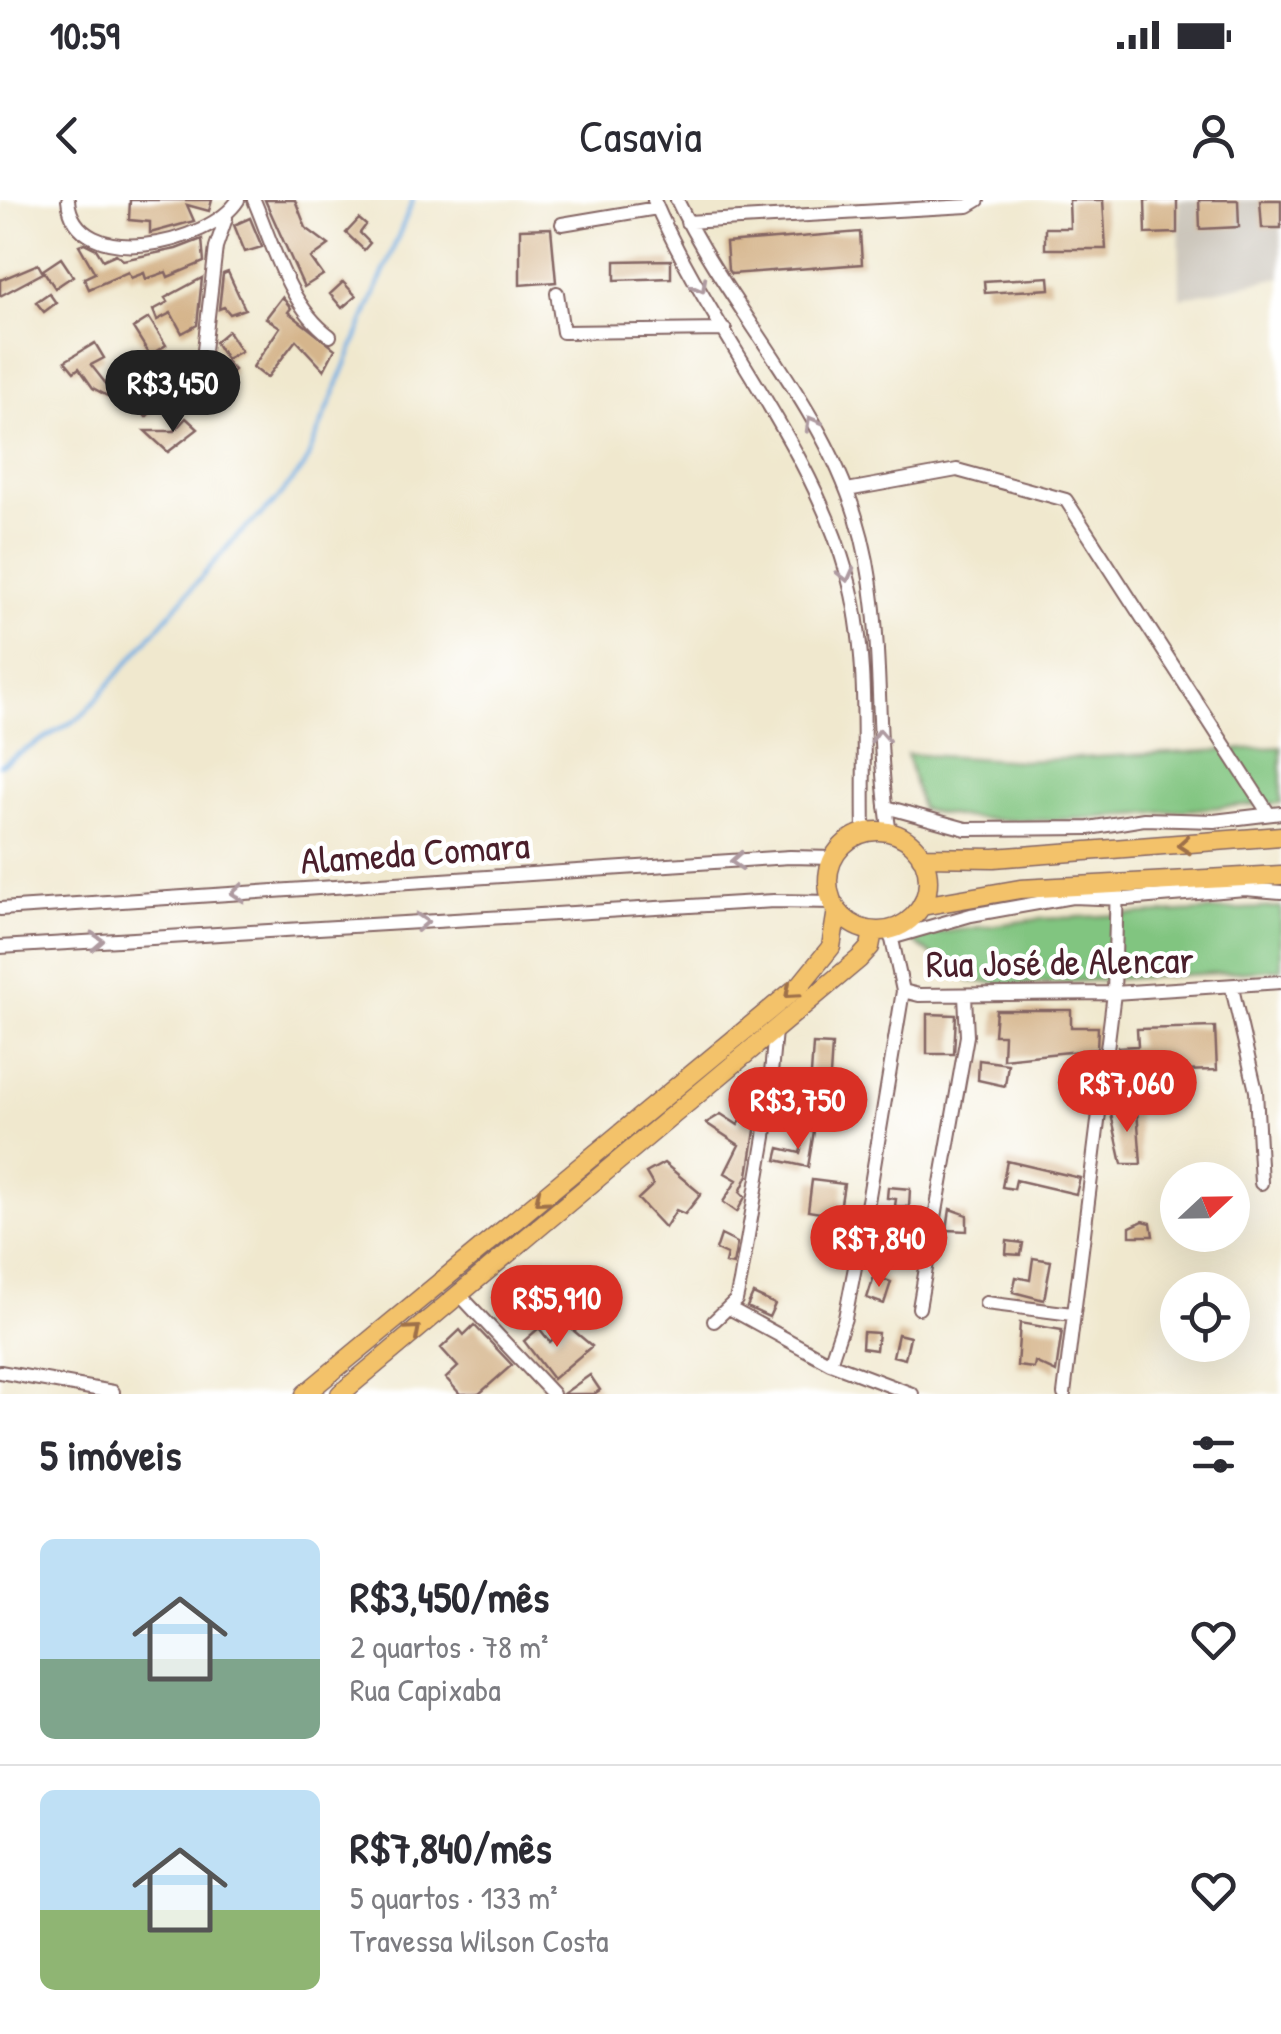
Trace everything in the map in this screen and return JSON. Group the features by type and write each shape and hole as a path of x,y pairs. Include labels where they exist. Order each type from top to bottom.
{"main road":[{"path":"305,1394 801,984 831,946 835,906 829,887 834,858 853,838 890,833 921,856 927,873 922,906 912,919 885,933 775,1031 340,1394"},
{"path":"921,856 1012,857 1281,836"},
{"path":"922,906 1020,889 1116,891 1281,875"},
{"path":"835,906 856,926 885,933"}],"street":[{"path":"68,200 72,218 81,230 130,246 177,238 226,218"},
{"path":"201,376 216,247 226,218 238,200"},
{"path":"254,200 289,282 314,321 330,336"},
{"path":"676,200 784,372 847,490 873,591 890,833"},
{"path":"687,222 973,203"},
{"path":"562,224 656,204 814,494 848,577 859,663 864,834"},
{"path":"557,294 563,332 725,330"},
{"path":"847,490 957,470 1066,500 1275,814 1214,821 1144,819 1089,828 966,829 886,807"},
{"name":"Alameda Comara","path":"0,909 790,857 834,858"},
{"path":"1064,1394 1114,993 1116,891"},
{"path":"885,933 1116,891 1281,892"},
{"name":"Alameda Comara","path":"0,947 774,901 835,906"},
{"name":"Rua José de Alencar","path":"885,933 902,991 936,998 1232,988 1281,982"},
{"path":"1232,988 1256,1091 1261,1183"},
{"path":"830,1362 845,1318 870,1196 902,991"},
{"path":"920,1308 967,1036 966,996"},
{"path":"714,1321 729,1308 740,1282 766,1138 775,1031"},
{"path":"458,1292 553,1394"},
{"path":"986,1303 1072,1314"},
{"path":"729,1308 830,1362 912,1394"},
{"path":"0,1372 86,1392 113,1392"}],"shaded area":[{"path":"1179,200 1281,200 1281,277 1180,298"}],"green space":[{"path":"1281,747 1281,803 1050,820 961,817 921,809 907,754 1023,761"},
{"path":"1281,907 1281,969 1019,985 970,981 906,937 1040,919"}],"building":[{"path":"130,200 212,200 209,211 187,205 194,221 150,233 150,222 129,220"},
{"path":"265,200 295,200 306,228 329,245 311,258 323,275 304,287"},
{"path":"1069,200 1103,200 1106,249 1045,249 1045,228 1070,228"},
{"path":"1145,200 1177,200 1177,233 1146,234"},
{"path":"1199,200 1238,200 1239,227 1200,229"},
{"path":"1260,200 1281,200 1281,228 1262,228"},
{"path":"250,218 262,247 245,252 234,225"},
{"path":"359,219 366,225 360,233 370,243 364,250 346,233"},
{"path":"551,228 556,282 520,285 520,229"},
{"path":"860,232 862,264 731,274 728,270 726,243"},
{"path":"202,239 204,262 168,277 166,272 146,279 144,273 131,278 128,272 89,289 84,278 95,273 79,245 84,243 96,249 103,260 116,254 123,260"},
{"path":"61,258 73,276 55,288 43,270"},
{"path":"671,260 671,278 615,280 615,261"},
{"path":"38,264 43,273 0,296 0,280"},
{"path":"228,272 245,309 230,314 224,307 219,309 223,274"},
{"path":"1049,277 1050,289 985,293 984,281"},
{"path":"202,278 197,325 182,333 171,313 157,320 153,310 168,302 165,298"},
{"path":"343,282 356,296 342,308 330,294"},
{"path":"49,293 56,303 44,312 36,302"},
{"path":"282,297 291,308 288,312 335,349 324,370 296,340 267,378 253,367 280,327 266,318"},
{"path":"149,318 166,345 150,355 133,328"},
{"path":"228,331 241,351 226,359 215,342"},
{"path":"95,343 104,358 91,365 110,389 114,383 129,393 122,404 93,388 79,368 74,372 65,361"},
{"path":"226,361 234,370 219,384 211,374"},
{"path":"170,368 181,382 146,417 134,404"},
{"path":"186,418 198,429 168,452 145,431 174,431"},
{"path":"996,1010 1071,1010 1071,1027 1098,1027 1097,1049 1003,1059 1004,1035 994,1035"},
{"path":"927,1014 956,1015 954,1054 927,1054"},
{"path":"1215,1027 1217,1070 1136,1072 1137,1090 1120,1091 1118,1047 1138,1046 1137,1029"},
{"path":"813,1044 832,1045 829,1091 810,1090"},
{"path":"979,1060 1008,1064 1005,1086 978,1080"},
{"path":"1110,1109 1137,1110 1141,1164 1122,1164"},
{"path":"721,1114 738,1125 743,1117 757,1118 748,1175 740,1192 745,1197 737,1212 723,1202 737,1180 725,1173 739,1145 706,1123"},
{"path":"806,1129 814,1131 808,1167 776,1160 779,1148 800,1153"},
{"path":"1007,1161 1080,1178 1076,1194 1016,1180 1014,1189 1002,1187"},
{"path":"664,1163 701,1194 685,1214 676,1210 665,1228 638,1199 653,1185 646,1173"},
{"path":"812,1180 844,1184 839,1216 808,1211"},
{"path":"888,1187 910,1189 909,1207 895,1206 896,1199 887,1198"},
{"path":"950,1209 967,1215 967,1231 947,1230"},
{"path":"1143,1221 1151,1223 1153,1236 1130,1236 1130,1227"},
{"path":"721,1235 737,1243 733,1265 725,1263 727,1255 716,1250"},
{"path":"1007,1241 1023,1243 1021,1255 1006,1254"},
{"path":"1033,1258 1051,1261 1044,1300 1013,1292 1016,1277 1030,1280"},
{"path":"520,1275 544,1301 550,1298 555,1308 534,1327 501,1292"},
{"path":"874,1276 891,1282 884,1304 867,1298"},
{"path":"753,1294 775,1304 769,1317 747,1307"},
{"path":"1020,1323 1062,1330 1056,1372 1035,1362 1034,1368 1017,1366"},
{"path":"474,1325 512,1365 479,1394 460,1394 446,1378 458,1367 441,1348 460,1330 464,1335"},
{"path":"568,1326 592,1346 553,1379 524,1341 539,1328 550,1342"},
{"path":"863,1332 878,1333 876,1350 862,1348"},
{"path":"898,1334 910,1337 905,1359 893,1356"},
{"path":"590,1375 600,1390 594,1394 563,1394"}],"waterway":[{"path":"0,765 82,716 236,537 273,504 304,467 413,200"}]}
